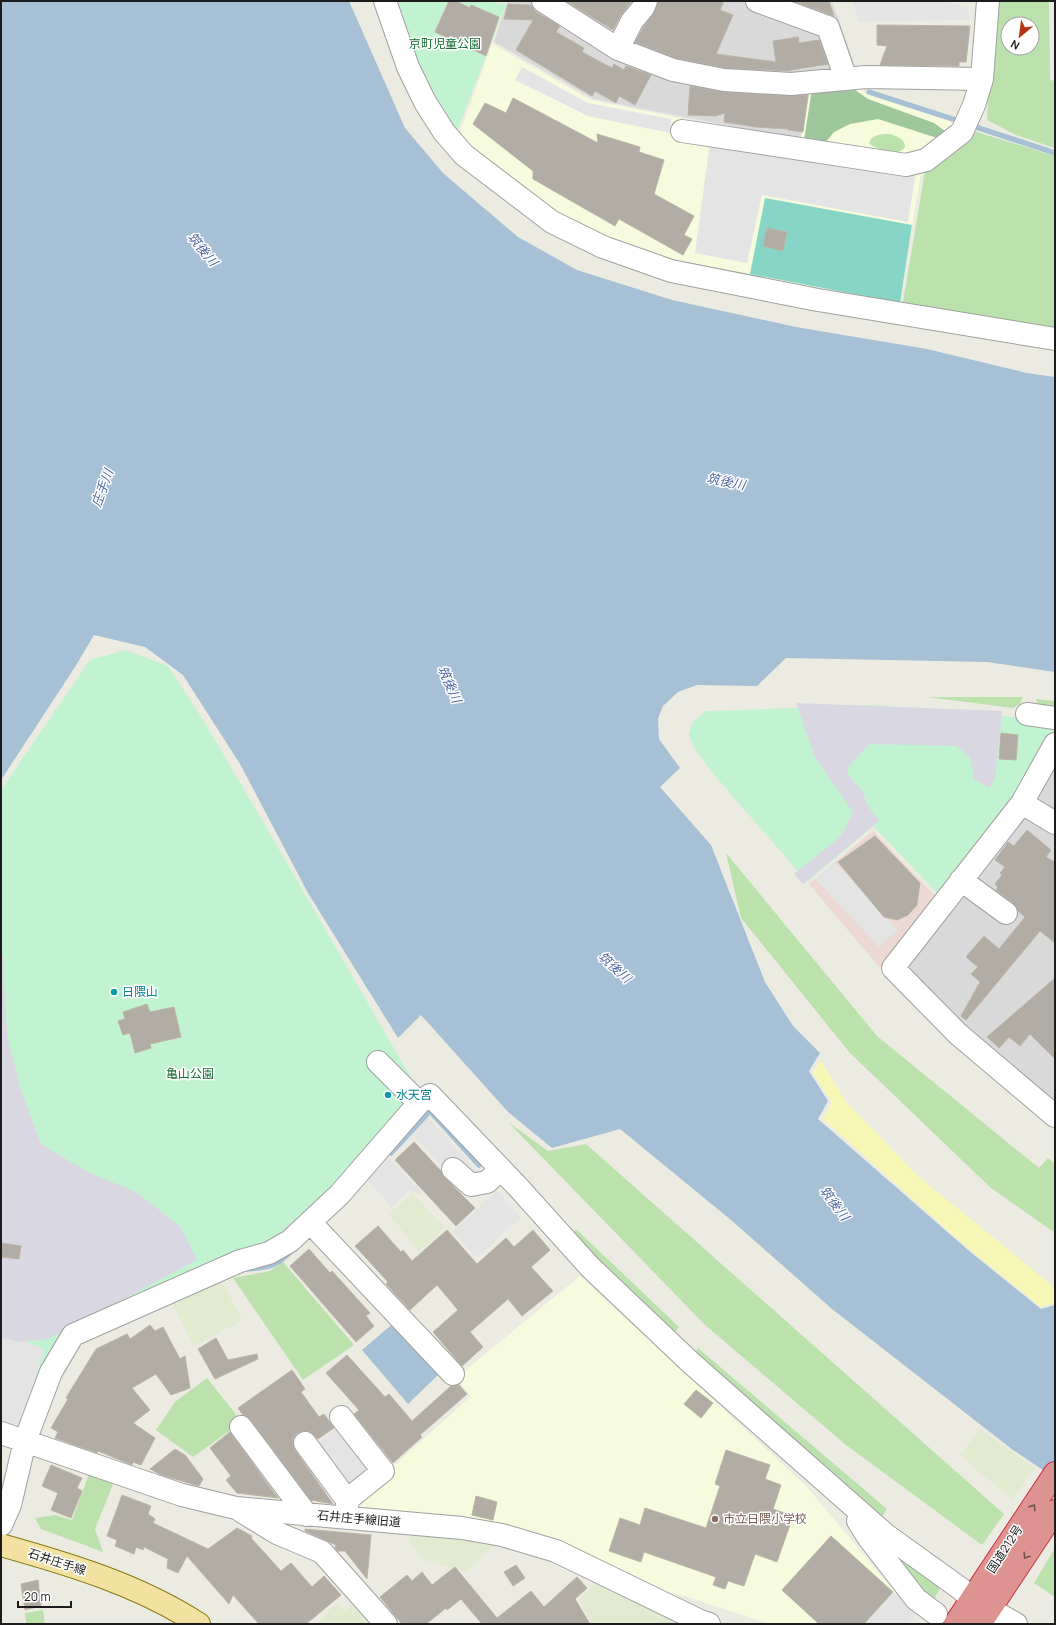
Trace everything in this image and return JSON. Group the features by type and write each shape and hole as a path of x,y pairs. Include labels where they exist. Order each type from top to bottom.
{"highway":[{"name":"国道212号","path":"985,1603 1055,1473"},
{"name":"国道212号","path":"955,1624 985,1603 1055,1511"}],"main road":[{"name":"石井庄手線","path":"1,1545 68,1564 144,1594 199,1624"}],"street":[{"path":"385,1 408,67 426,102 444,132 464,154 552,222 603,247 671,272 818,300 1055,340"},
{"path":"543,1 618,49 673,70 724,80 791,84 866,77 982,79"},
{"path":"618,49 632,21 643,8 646,1"},
{"path":"757,1 828,27 846,78"},
{"path":"682,131 906,165 926,160 962,132 974,105 982,79 988,1"},
{"path":"1027,714 1055,718"},
{"path":"1055,744 1022,803 888,971 958,1034 1055,1116"},
{"path":"1022,803 1055,823"},
{"path":"961,880 1006,913"},
{"path":"378,1062 419,1103"},
{"path":"1,1525 10,1505 26,1441 51,1372 73,1335 240,1261 269,1253 290,1241 340,1194 419,1103 430,1095 501,1169 595,1272 690,1362 886,1535 961,1589 1016,1624"},
{"path":"453,1169 471,1185 487,1182 501,1169"},
{"path":"310,1222 453,1374"},
{"path":"305,1443 347,1509 383,1471 341,1417"},
{"path":"241,1426 308,1515"},
{"name":"石井庄手線旧道","path":"1,1433 182,1494 236,1508 308,1515 347,1509 502,1535 556,1551 693,1618 709,1624"},
{"path":"847,1501 873,1543 928,1616"},
{"path":"236,1508 277,1533 322,1552 386,1624"}],"shaded area":[{"path":"505,1 832,1 861,84 811,86 800,140 593,99 494,42 507,2"},
{"path":"852,1 945,1 968,8 969,20 859,22"},
{"path":"993,1 1049,1 1050,80 1055,81 1055,148 1016,135 987,120"},
{"path":"492,44 591,100 800,143 811,87 857,86 867,94 967,127 922,167 899,307 673,268 555,218 458,137"},
{"path":"522,67 588,103 671,119 670,133 588,116 515,80"},
{"path":"812,89 855,90 868,99 934,123 945,131 937,138 878,119 850,124 834,132 825,143 804,140"},
{"path":"967,129 1055,156 1055,335 902,308 926,165"},
{"path":"880,134 890,134 900,138 904,142 905,147 901,151 894,152 878,149 869,143 875,136"},
{"path":"710,142 916,171 908,222 762,195 747,263 695,253"},
{"path":"765,198 912,225 900,303 750,274"},
{"path":"927,697 1023,697 1020,704 1013,708"},
{"path":"1036,699 1055,701 1055,713 1040,711"},
{"path":"796,703 1002,711 995,778 990,788 974,779 970,757 956,746 870,744 848,767 847,773 863,792 867,805 879,821 803,884 794,874 841,836 853,812 814,755"},
{"path":"1055,764 1055,1101 1017,1073 905,971 1018,823"},
{"path":"873,831 939,900 886,967 879,967 809,884"},
{"path":"726,853 877,1036 1039,1168 1048,1158 1055,1164 1055,1233 991,1188 850,1053 741,918"},
{"path":"834,862 898,930 879,947 815,879"},
{"path":"1,955 3,956 7,1035 21,1090 41,1144 88,1172 136,1192 180,1226 197,1260 48,1339 20,1342 1,1338"},
{"path":"427,1116 476,1170 461,1182 452,1178 410,1131"},
{"path":"508,1122 548,1151 586,1144 1004,1514 982,1545 846,1445 704,1324"},
{"path":"386,1155 422,1192 420,1195 410,1190 392,1208 364,1176"},
{"path":"497,1191 521,1217 477,1258 452,1232"},
{"path":"412,1193 445,1228 419,1252 389,1214"},
{"path":"576,1229 679,1327 671,1337 570,1238"},
{"path":"283,1262 354,1345 303,1380 233,1278 270,1271"},
{"path":"580,1276 806,1486 895,1592 867,1624 770,1624 688,1597 642,1586 558,1547 355,1513 353,1503 471,1396 456,1378"},
{"path":"221,1280 242,1320 194,1346 171,1301"},
{"path":"1,1332 44,1349 20,1431 1,1425"},
{"path":"698,1348 887,1509 880,1520 692,1359"},
{"path":"207,1378 242,1422 193,1457 156,1430 175,1402"},
{"path":"339,1426 374,1470 346,1493 312,1448"},
{"path":"980,1430 1035,1468 1012,1500 960,1455"},
{"path":"89,1474 114,1482 95,1529 103,1552 41,1529 35,1518 55,1515 72,1520"},
{"path":"873,1530 943,1583 932,1603"},
{"path":"412,1532 494,1545 467,1572 422,1559 409,1541"},
{"path":"1055,1548 1055,1597 1034,1583"},
{"path":"595,1584 629,1598 677,1624 593,1624 578,1601"},
{"path":"893,1593 918,1612 908,1624 865,1624"},
{"path":"358,1601 378,1624 317,1624 336,1603 345,1612"},
{"path":"43,1610 45,1624 26,1624 25,1613"}],"sand":[{"path":"820,1060 847,1103 920,1178 1055,1288 1055,1302 1041,1307 969,1249 823,1119 832,1102 813,1073"}],"green space":[{"name":"京町児童公園","path":"389,1 480,1 506,4 457,132 442,120"},
{"name":"亀山公園","path":"126,650 168,666 205,723 424,1100 310,1222 73,1335 25,1441 1,1433 1,790 90,660"},
{"path":"872,705 1055,721 1055,737 1011,808 941,897 873,826 807,882 716,777 694,748 689,734 693,722 705,711"}],"water":[{"path":"1,1 349,1 405,128 443,173 518,237 577,270 672,300 796,327 927,349 1027,373 1055,377 1055,672 987,662 786,658 757,686 697,685 678,692 663,706 658,719 659,739 680,768 660,787 711,845 765,982 793,1026 820,1053 809,1071 828,1101 818,1119 968,1250 1041,1309 1055,1305 1055,1478 1013,1450 832,1309 731,1220 620,1129 552,1148 508,1112 421,1015 398,1038 308,893 240,764 183,675 145,647 94,635 75,667 1,780"},
{"path":"395,1322 440,1373 408,1404 362,1350"}],"building":[{"path":"449,1 456,1 470,8 471,5 499,17 486,56 435,32"},
{"path":"566,1 632,1 621,15 613,30"},
{"path":"658,1 724,1 720,10 733,15 716,54 776,62 773,41 798,37 799,43 819,40 828,64 791,71 726,68 676,58 635,42 654,13"},
{"path":"793,1 829,1 834,16 832,15"},
{"path":"508,4 531,5 536,12 560,26 556,32 584,48 582,52 612,68 614,64 624,70 626,66 651,75 635,105 619,96 616,103 595,91 592,96 516,50 533,20 504,19"},
{"path":"877,25 970,26 966,62 959,62 959,66 880,65 887,46 877,45"},
{"path":"690,86 723,92 790,96 808,95 803,132 724,122 725,113 715,116 688,115"},
{"path":"513,98 598,143 597,134 640,147 639,152 664,160 654,194 694,216 684,235 692,239 683,255 619,219 615,226 533,179 533,171 473,124 485,103 506,113"},
{"path":"767,228 787,232 783,251 763,246"},
{"path":"1001,733 1018,735 1016,760 999,759"},
{"path":"1027,830 1051,850 1046,857 1055,862 1055,943 1040,931 966,1020 961,1016 980,982 971,974 978,967 966,957 984,936 999,949 1025,917 1018,911 1013,903 996,890 998,887 995,884 1002,875 1000,873 1005,867 995,860 1008,842 1014,846"},
{"path":"875,836 920,883 917,905 908,915 897,920 884,917 838,862"},
{"path":"1055,978 1055,1059 1030,1034 1020,1046 1009,1037 999,1048 987,1037"},
{"path":"147,1004 150,1012 174,1007 181,1037 150,1044 151,1048 135,1053 130,1033 123,1035 118,1021 125,1019 123,1012"},
{"path":"414,1142 441,1171 445,1178 475,1208 456,1226 395,1160"},
{"path":"378,1226 401,1252 403,1250 412,1261 447,1230 477,1264 506,1238 514,1247 533,1230 550,1250 531,1267 553,1291 522,1316 508,1299 470,1332 483,1347 462,1366 433,1332 458,1310 437,1285 410,1310 386,1284 388,1282 355,1246"},
{"path":"1,1243 21,1246 19,1259 1,1257"},
{"path":"309,1249 330,1273 332,1271 370,1313 366,1316 374,1326 356,1342 290,1266"},
{"path":"150,1325 155,1331 163,1327 180,1359 185,1356 190,1388 171,1395 156,1374 132,1388 150,1410 133,1423 155,1438 141,1465 133,1462 132,1465 98,1451 97,1453 55,1438 58,1432 51,1428 68,1399 66,1398 96,1349 127,1334 130,1339"},
{"path":"216,1338 228,1360 257,1354 258,1359 215,1379 198,1349"},
{"path":"347,1355 385,1397 389,1394 412,1421 451,1386 459,1385 467,1394 420,1435 422,1437 393,1463 354,1414 359,1410 326,1373"},
{"path":"292,1370 305,1389 301,1392 319,1417 324,1414 334,1428 318,1439 310,1432 303,1431 297,1433 293,1438 295,1450 333,1504 311,1500 251,1420 243,1415 238,1408"},
{"path":"696,1390 713,1403 701,1418 684,1404"},
{"path":"230,1432 278,1498 237,1493 226,1480 231,1476 210,1448"},
{"path":"175,1449 185,1455 203,1479 199,1486 161,1475 150,1469"},
{"path":"726,1450 770,1465 765,1479 781,1485 773,1509 793,1516 777,1562 755,1554 744,1586 728,1581 725,1589 713,1585 716,1577 644,1552 641,1562 609,1551 620,1518 640,1525 645,1508 706,1528 720,1486 715,1484"},
{"path":"51,1465 82,1478 77,1488 82,1491 71,1518 51,1510 58,1493 42,1486"},
{"path":"122,1495 151,1506 148,1514 155,1519 153,1523 208,1549 237,1528 252,1536 251,1538 281,1571 291,1563 312,1587 324,1576 341,1595 306,1624 259,1624 233,1595 229,1604 187,1556 178,1573 167,1568 168,1559 144,1547 143,1550 136,1547 134,1554 115,1546 117,1540 107,1536"},
{"path":"476,1496 497,1502 493,1520 472,1515"},
{"path":"305,1529 371,1535 367,1579 345,1551 338,1551 335,1548 336,1545 305,1531"},
{"path":"831,1536 893,1592 864,1624 819,1624 782,1590"},
{"path":"516,1565 525,1578 513,1586 504,1572"},
{"path":"455,1567 497,1618 531,1591 544,1607 577,1577 587,1588 575,1599 590,1624 482,1624 461,1599 447,1610 446,1608 426,1624 402,1624 380,1597 407,1575 412,1581 422,1572 432,1585"},
{"path":"38,1580 41,1606 25,1610 21,1584"}],"waterway":[{"path":"869,92 962,122"},
{"path":"970,125 1055,153"},
{"path":"391,1153 430,1111 479,1165"},
{"path":"247,1269 261,1268 277,1263 292,1250"}],"place":[{"name":"日隈山","path":"114,992"},
{"name":"水天宮","path":"388,1095"},
{"name":"市立日隈小学校","path":"715,1519"}],"water label":[{"name":"筑後川","path":"203,249"},
{"name":"筑後川","path":"726,481"},
{"name":"庄手川","path":"102,488"},
{"name":"筑後川","path":"450,684"},
{"name":"筑後川","path":"615,967"},
{"name":"筑後川","path":"835,1203"}]}
